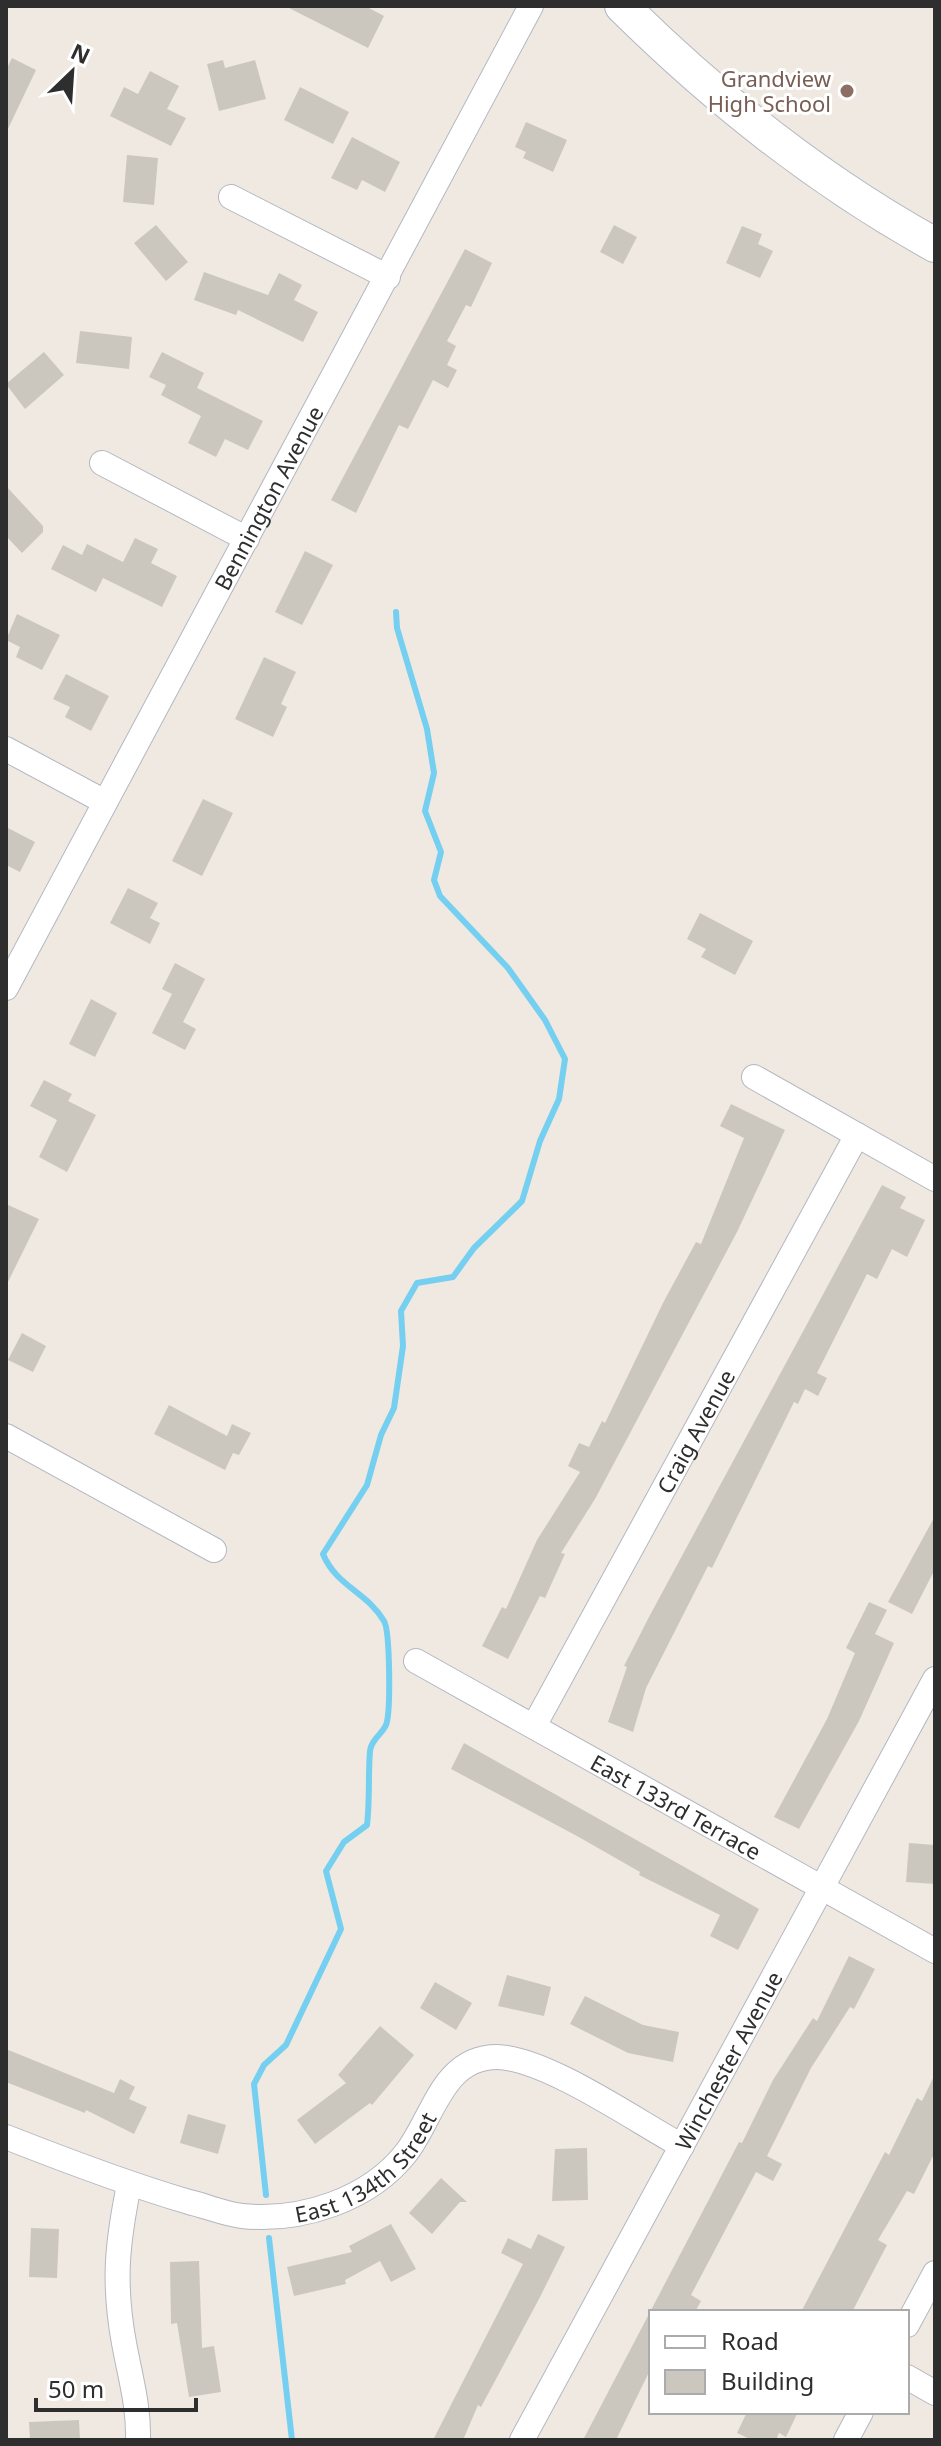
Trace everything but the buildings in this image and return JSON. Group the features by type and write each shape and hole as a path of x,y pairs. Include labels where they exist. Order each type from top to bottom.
{"main road":[{"path":"622,6 722,97 780,142 889,220 935,245"}],"street":[{"path":"502,6 527,12"},
{"name":"Bennington Avenue","path":"6,988 527,12"},
{"path":"231,197 388,277"},
{"path":"102,463 247,539"},
{"path":"6,749 105,802"},
{"path":"754,1077 935,1179"},
{"name":"Craig Avenue","path":"534,1726 857,1135"},
{"path":"6,1436 214,1550"},
{"name":"East 133rd Terrace","path":"416,1661 935,1951"},
{"name":"Winchester Avenue","path":"522,2440 935,1679"},
{"name":"East 134th Street","path":"6,2137 129,2185 242,2216 295,2214 326,2207 364,2190 407,2153 452,2075 468,2064 495,2057 532,2063 682,2146"},
{"path":"129,2185 116,2248 116,2280 136,2399 138,2440"},
{"path":"909,2321 935,2273"},
{"path":"909,2378 935,2393"},
{"path":"846,2440 860,2414"}],"waterway":[{"path":"266,2195 254,2084 264,2065 286,2045 341,1929 326,1871 344,1842 367,1825 370,1751 388,1717 389,1655 384,1621 336,1574 323,1554 367,1485 381,1435 394,1408 403,1346 401,1311 417,1283 453,1277 474,1248 522,1201 540,1141 559,1099 565,1059 545,1020 508,968 440,896 434,880 441,852 425,811 434,773 427,729 397,628 396,612"},
{"path":"269,2238 292,2440"}],"place":[{"name":"Grandview High School","path":"847,91"}]}
